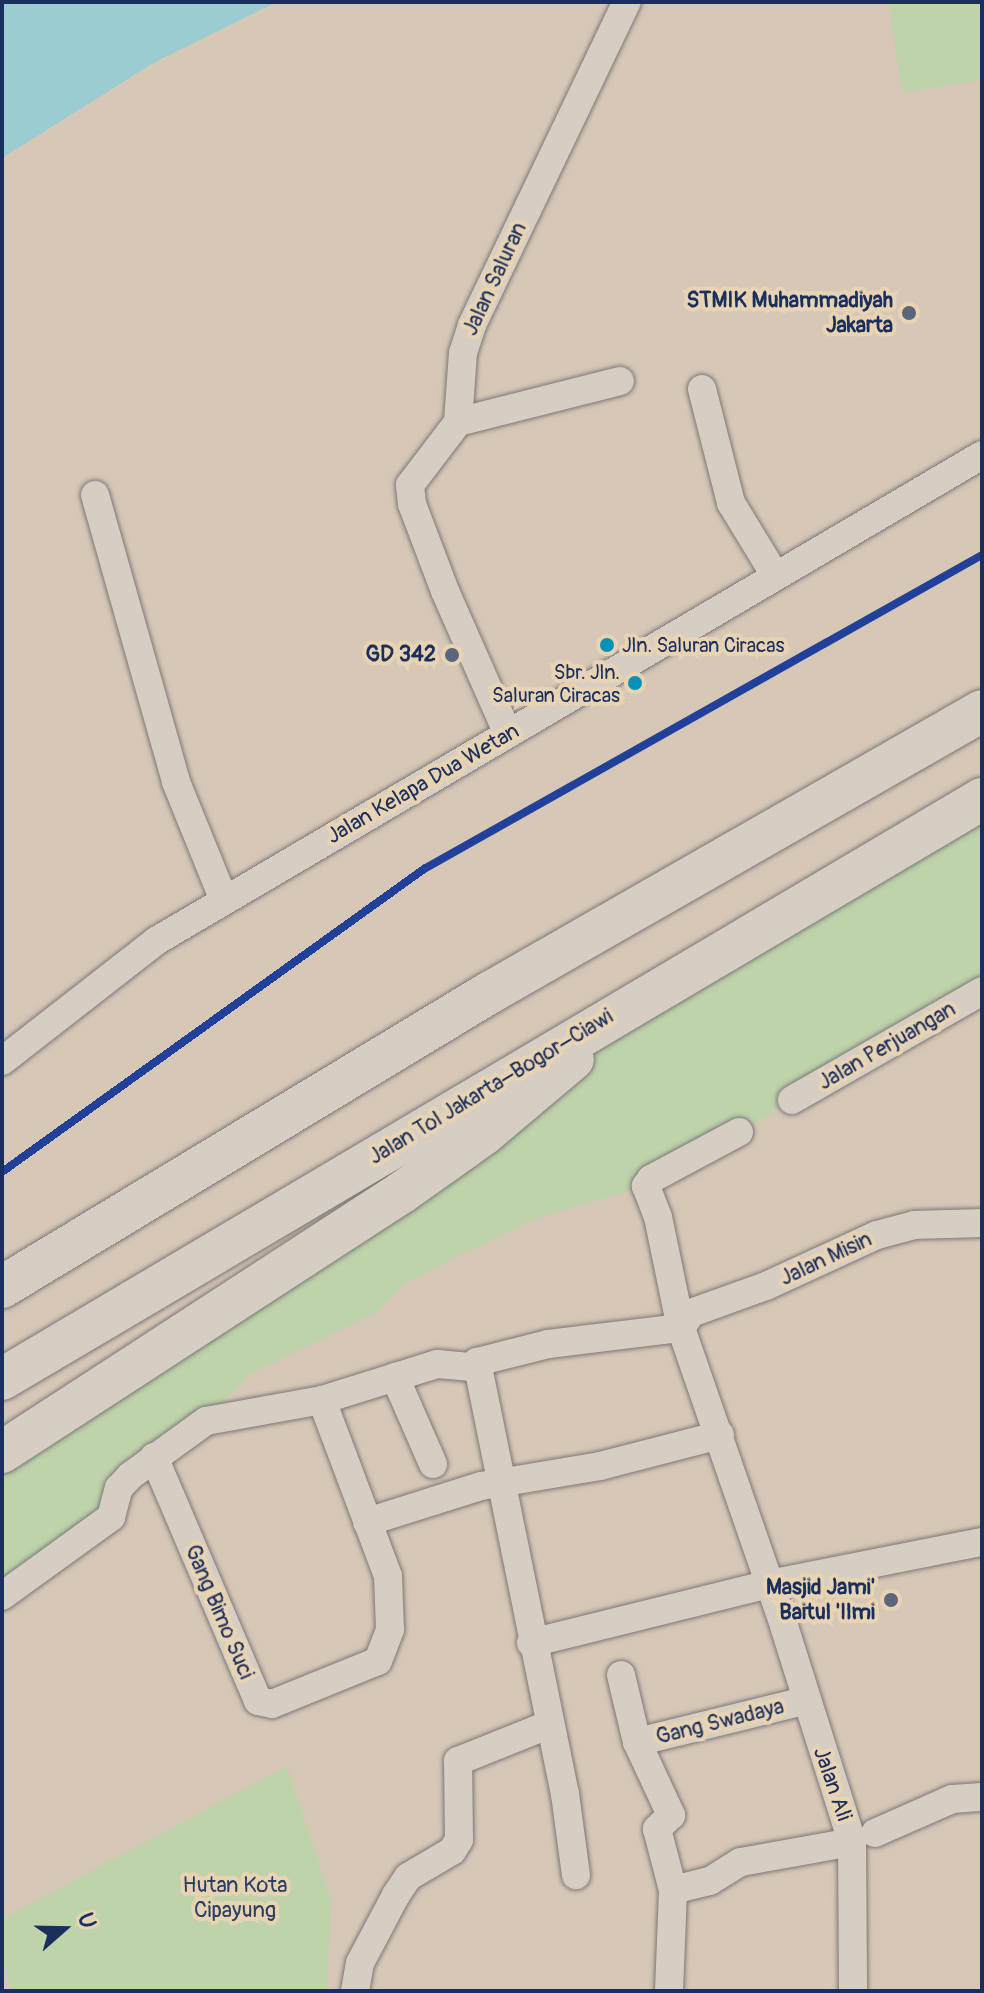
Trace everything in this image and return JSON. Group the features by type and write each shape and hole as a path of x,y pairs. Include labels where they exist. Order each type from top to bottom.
{"highway":[{"path":"2,1287 489,993 982,711"},
{"name":"Jalan Tol Jakarta–Bogor–Ciawi","path":"2,1379 642,996 982,799"},
{"path":"2,1452 484,1134 642,996"}],"street":[{"name":"Jalan Saluran","path":"458,422 463,353 472,325 627,2"},
{"path":"508,734 412,504 412,476 458,422 620,381"},
{"path":"702,389 731,503 775,575"},
{"name":"Jalan Kelapa Dua Wetan","path":"2,1061 99,981 224,900 982,455"},
{"path":"95,495 176,782 224,900"},
{"name":"Jalan Perjuangan","path":"792,1100 982,991"},
{"path":"2,1596 111,1517 119,1488 154,1457 206,1421 322,1400 437,1364 470,1367 477,1362 548,1344 681,1328 658,1217 646,1186 739,1132"},
{"name":"Jalan Misin","path":"681,1328 691,1313 766,1286 877,1235 914,1225 982,1223"},
{"name":"Jalan Ali","path":"681,1328 720,1435 804,1701 863,1838 853,1991"},
{"path":"477,1362 504,1486 531,1643 565,1794 576,1875"},
{"path":"395,1377 433,1464"},
{"name":"Gang Bimo Suci","path":"154,1457 260,1704 368,1668 385,1653 390,1629 388,1576 322,1400"},
{"path":"367,1522 446,1495 504,1486 720,1435"},
{"path":"531,1643 769,1584 982,1542"},
{"name":"Gang Swadaya","path":"621,1675 637,1742 671,1815 659,1826 673,1890"},
{"name":"Gang Swadaya","path":"637,1742 804,1701"},
{"path":"355,1991 364,1953 402,1886 459,1840 458,1761 548,1725"},
{"path":"669,1991 673,1890 710,1881 741,1862 863,1838 952,1799 982,1797"}],"green space":[{"path":"888,2 982,2 982,80 902,92"},
{"path":"982,799 982,991 646,1186 541,1217 461,1254 405,1283 377,1312 248,1375 206,1421 114,1502 2,1579 2,1449 263,1283 642,996"},
{"name":"Hutan Kota Cipayung","path":"287,1766 331,1899 327,1991 12,1991 2,1962 2,1919"}],"water":[{"path":"2,2 277,2 155,62 2,158"}],"transit line":[{"path":"2,1172 424,869 982,555"}],"place":[{"name":"STMIK Muhammadiyah Jakarta","path":"909,313"},
{"name":"Jln. Saluran Ciracas","path":"607,645"},
{"name":"GD 342","path":"452,655"},
{"name":"Sbr. Jln. Saluran Ciracas","path":"635,683"},
{"name":"Masjid Jami' Baitul 'Ilmi","path":"891,1600"}]}
